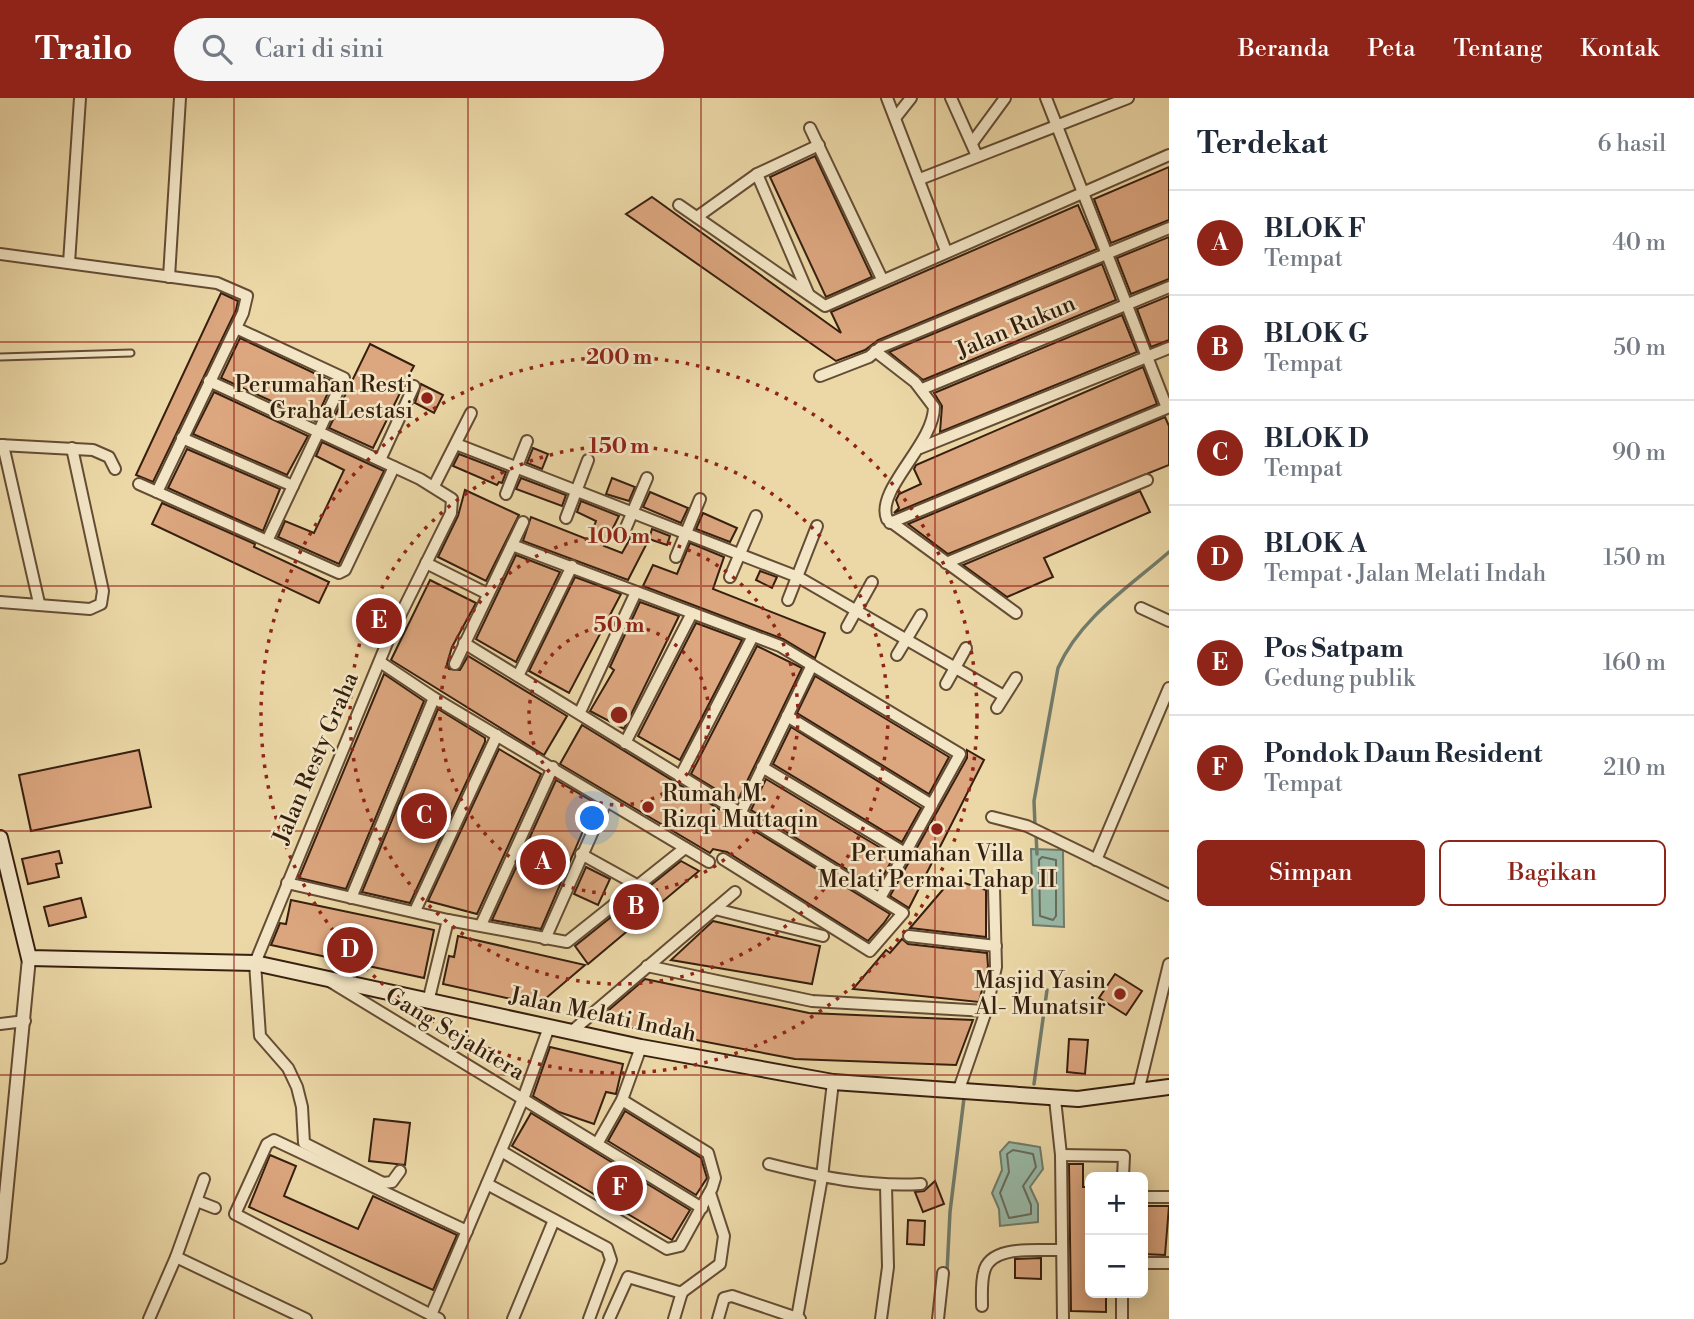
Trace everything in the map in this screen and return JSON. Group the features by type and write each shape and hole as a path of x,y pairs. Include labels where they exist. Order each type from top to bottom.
{"main road":[{"path":"0,838 29,958"},
{"name":"Jalan Melati Indah","path":"29,958 255,963 640,1047 833,1082 1055,1099 1169,1087"}],"street":[{"path":"69,263 80,98"},
{"path":"169,276 180,98"},
{"path":"887,98 946,251"},
{"path":"896,117 911,98"},
{"path":"951,98 977,156"},
{"path":"972,144 1005,98"},
{"path":"890,523 1168,410 1046,98"},
{"path":"920,179 1128,98"},
{"path":"810,128 883,279"},
{"path":"697,217 757,174 819,145"},
{"path":"679,205 823,306 832,306 883,279 1169,155"},
{"path":"757,174 808,293"},
{"path":"820,376 1169,228"},
{"path":"0,254 217,283 245,294 246,302 236,328 157,492"},
{"name":"Jalan Rukun","path":"922,389 1169,287"},
{"path":"236,328 344,378 267,541"},
{"path":"920,448 1169,348"},
{"path":"875,351 922,389 933,402 931,428 888,497 884,510 890,523 1016,613"},
{"path":"209,381 434,486 471,413"},
{"path":"380,460 414,386"},
{"path":"182,438 293,486"},
{"path":"506,494 527,441"},
{"path":"456,444 798,577 1004,696"},
{"path":"39,603 1,445 72,448 102,453 109,457 115,469"},
{"path":"0,602 90,609 101,604 103,599 72,448"},
{"path":"566,518 588,460"},
{"path":"139,484 343,572 394,467"},
{"path":"622,537 647,478"},
{"path":"946,563 1147,480"},
{"name":"Jalan Resty Graha","path":"255,963 380,662 451,513 451,496 434,486"},
{"path":"676,557 700,499"},
{"path":"730,577 756,516"},
{"path":"456,664 523,522"},
{"path":"788,600 817,526"},
{"path":"512,545 780,646 960,754 880,898"},
{"path":"426,564 488,594"},
{"path":"518,676 572,566"},
{"path":"847,627 872,582"},
{"path":"580,712 636,592"},
{"path":"1141,608 1169,621"},
{"path":"625,743 692,612"},
{"path":"897,655 921,615"},
{"path":"680,777 753,636"},
{"path":"464,643 904,913 870,951 723,859"},
{"path":"946,684 967,648"},
{"path":"380,662 434,698 709,862"},
{"path":"740,814 812,665"},
{"path":"997,708 1016,678"},
{"path":"1096,860 1169,688"},
{"path":"351,898 434,698"},
{"path":"787,716 932,805"},
{"path":"415,911 497,735"},
{"path":"762,766 905,853"},
{"path":"481,925 553,767"},
{"path":"545,939 606,802"},
{"path":"992,817 1027,826 1169,895"},
{"path":"287,883 448,920 567,942 685,848"},
{"path":"581,854 637,885"},
{"path":"958,1092 986,1011 996,967 994,888"},
{"path":"571,1032 735,892"},
{"path":"715,909 823,936"},
{"path":"428,1002 448,920"},
{"path":"909,936 996,946"},
{"path":"0,1257 25,1021 29,958"},
{"path":"255,963 260,1036 288,1068 297,1087 302,1107 304,1143 383,1183 392,1182 400,1171"},
{"path":"1138,1092 1169,964"},
{"path":"647,966 813,1000 986,1011"},
{"name":"Gang Sejahtera","path":"331,981 702,1208"},
{"path":"0,1024 25,1021"},
{"path":"467,1231 274,1140 267,1144 235,1214 435,1317 467,1231 523,1099 549,1027"},
{"path":"597,1144 622,1100 640,1047"},
{"path":"718,1319 723,1300 732,1296 798,1318 822,1177 833,1082"},
{"path":"1055,1099 1061,1155 1060,1250 1063,1319"},
{"path":"501,1151 667,1249 680,1246 710,1193 715,1178 708,1153 622,1100"},
{"path":"1061,1155 1124,1156 1124,1172"},
{"path":"769,1164 822,1177 886,1186 921,1184"},
{"path":"149,1319 176,1257 204,1179"},
{"path":"487,1184 607,1248 611,1261 589,1319"},
{"path":"881,1319 888,1267 886,1186"},
{"path":"674,1319 682,1293 720,1264 724,1236 710,1193"},
{"path":"1148,1197 1169,1197"},
{"path":"197,1201 215,1208"},
{"path":"513,1319 554,1220"},
{"path":"982,1306 987,1262 998,1253 1060,1250"},
{"path":"176,1257 306,1319"},
{"path":"1148,1263 1169,1263"},
{"path":"938,1319 943,1273"},
{"path":"609,1319 628,1277 666,1286 682,1293"},
{"path":"1122,1298 1122,1319"}],"lane":[{"path":"0,357 131,354"}],"water":[{"path":"1031,849 1063,850 1064,927 1033,925"},
{"path":"1009,1142 1040,1147 1043,1169 1030,1187 1038,1204 1038,1222 1000,1226 999,1209 992,1193 1002,1170 1000,1152"}],"building":[{"path":"815,156 872,277 826,297 770,177"},
{"path":"1169,167 1169,220 1111,243 1094,199"},
{"path":"652,197 841,333 831,312 1078,205 1097,249 878,340 865,350 836,361 626,214"},
{"path":"1169,237 1169,279 1131,294 1117,258"},
{"path":"1102,264 1116,300 923,380 889,352"},
{"path":"221,293 238,301 236,310 153,482 136,475"},
{"path":"1169,296 1169,340 1151,347 1137,309"},
{"path":"1122,315 1137,352 940,432 942,406 934,393"},
{"path":"240,338 333,382 315,421 221,378"},
{"path":"370,344 414,366 408,377 411,379 399,395 373,448 329,428"},
{"path":"1143,367 1157,404 894,513 899,508 896,500 899,494 921,484 914,469 916,465"},
{"name":"Perumahan Resti Graha Lestasi","path":"421,384 443,395 434,413 415,403"},
{"path":"214,392 308,436 287,475 193,434"},
{"path":"1165,417 1169,426 1169,465 948,554 908,524"},
{"path":"322,442 384,471 339,564 278,537 285,521 314,533 344,470 316,456"},
{"path":"533,448 548,454 542,469 527,463"},
{"path":"187,449 280,489 263,531 168,488"},
{"path":"459,454 506,472 502,483 497,485 453,466"},
{"path":"521,478 566,495 562,506 516,489"},
{"path":"612,478 635,487 629,501 606,494"},
{"path":"465,490 519,515 486,581 438,557 458,516"},
{"path":"1140,491 1150,512 1044,558 1053,577 1007,597 963,565"},
{"path":"650,492 688,508 681,523 643,507"},
{"path":"581,501 619,516 604,546 622,553 631,537 647,543 628,580 523,541 531,517 589,540 596,521 577,512"},
{"path":"162,503 255,544 254,547 329,582 319,603 152,524"},
{"path":"703,513 737,528 730,542 696,529"},
{"path":"652,529 670,536 667,545 649,539"},
{"path":"690,543 724,557 713,589 825,633 815,658 783,639 643,586 653,565 677,574"},
{"path":"516,555 560,572 516,662 476,639"},
{"path":"760,571 777,577 772,588 756,580"},
{"path":"575,577 621,594 569,693 529,671"},
{"path":"430,580 476,603 452,647 447,664 449,669 460,670 468,656 567,716 544,755 391,660"},
{"path":"640,602 679,616 624,729 590,711 614,670 610,667"},
{"path":"696,623 742,640 680,760 638,736"},
{"path":"757,646 802,668 737,802 691,774"},
{"path":"384,674 424,701 346,889 299,878"},
{"path":"815,676 949,757 929,794 797,713"},
{"path":"438,709 485,738 485,742 410,903 362,892"},
{"path":"582,725 890,914 868,941 727,852 713,849 710,853 560,764"},
{"path":"791,727 921,808 902,842 773,764"},
{"path":"499,749 541,774 477,914 428,901"},
{"path":"139,750 151,807 31,831 19,775"},
{"name":"Perumahan Villa Melati Permai Tahap II","path":"967,750 984,760 909,908 890,896 967,758"},
{"path":"766,779 894,856 877,888 751,810"},
{"path":"556,780 595,803 541,929 492,920"},
{"path":"59,851 62,863 56,864 59,877 28,884 22,859"},
{"path":"681,861 699,871 588,964 575,946"},
{"path":"586,867 610,879 598,905 574,894"},
{"path":"952,879 986,890 986,937 910,928"},
{"path":"81,898 86,917 49,926 44,907"},
{"path":"291,900 434,930 424,978 271,945 280,923 286,924"},
{"path":"713,921 820,946 812,984 671,960"},
{"path":"458,936 585,965 538,1005 443,984 449,956 454,957"},
{"path":"902,939 908,944 987,953 988,966 979,1002 853,989 886,950 890,953"},
{"name":"Masjid Yasin Al- Munatsir","path":"1115,974 1142,991 1126,1015 1099,998"},
{"path":"645,979 809,1013 973,1020 956,1065 795,1059 596,1021"},
{"path":"1069,1039 1088,1040 1085,1074 1067,1072"},
{"path":"550,1047 623,1064 616,1094 606,1092 594,1124 559,1112 533,1096"},
{"path":"625,1111 701,1158 707,1178 696,1195 608,1141"},
{"path":"531,1113 690,1210 672,1240 512,1146"},
{"path":"374,1119 410,1123 405,1165 369,1161"},
{"path":"270,1155 296,1166 284,1196 358,1229 373,1196 457,1235 433,1290 249,1207"},
{"path":"1069,1164 1083,1164 1085,1298 1106,1298 1106,1312 1071,1311"},
{"path":"935,1181 944,1204 923,1212 915,1192 924,1191"},
{"path":"1148,1206 1169,1206 1165,1255 1148,1254"},
{"path":"908,1220 925,1221 924,1245 907,1244"},
{"path":"1041,1258 1041,1279 1015,1278 1015,1259"}],"waterway":[{"path":"1035,826 1034,801 1058,668 1067,650 1092,619 1169,552"},
{"path":"1036,834 1037,854"},
{"path":"1034,1084 1047,990"},
{"path":"947,1272 950,1212 964,1098"}],"place":[{"name":"Perumahan Resti Graha Lestasi","path":"427,398"},
{"name":"Pos Satpam","path":"379,621"},
{"name":"Rumah M. Rizqi Muttaqin","path":"648,807"},
{"name":"BLOK D","path":"424,816"},
{"name":"Perumahan Villa Melati Permai Tahap II","path":"937,829"},
{"name":"BLOK F","path":"543,862"},
{"name":"BLOK G","path":"636,907"},
{"name":"BLOK A","path":"350,950"},
{"name":"Masjid Yasin Al- Munatsir","path":"1120,994"},
{"name":"Pondok Daun Resident","path":"620,1188"}]}
